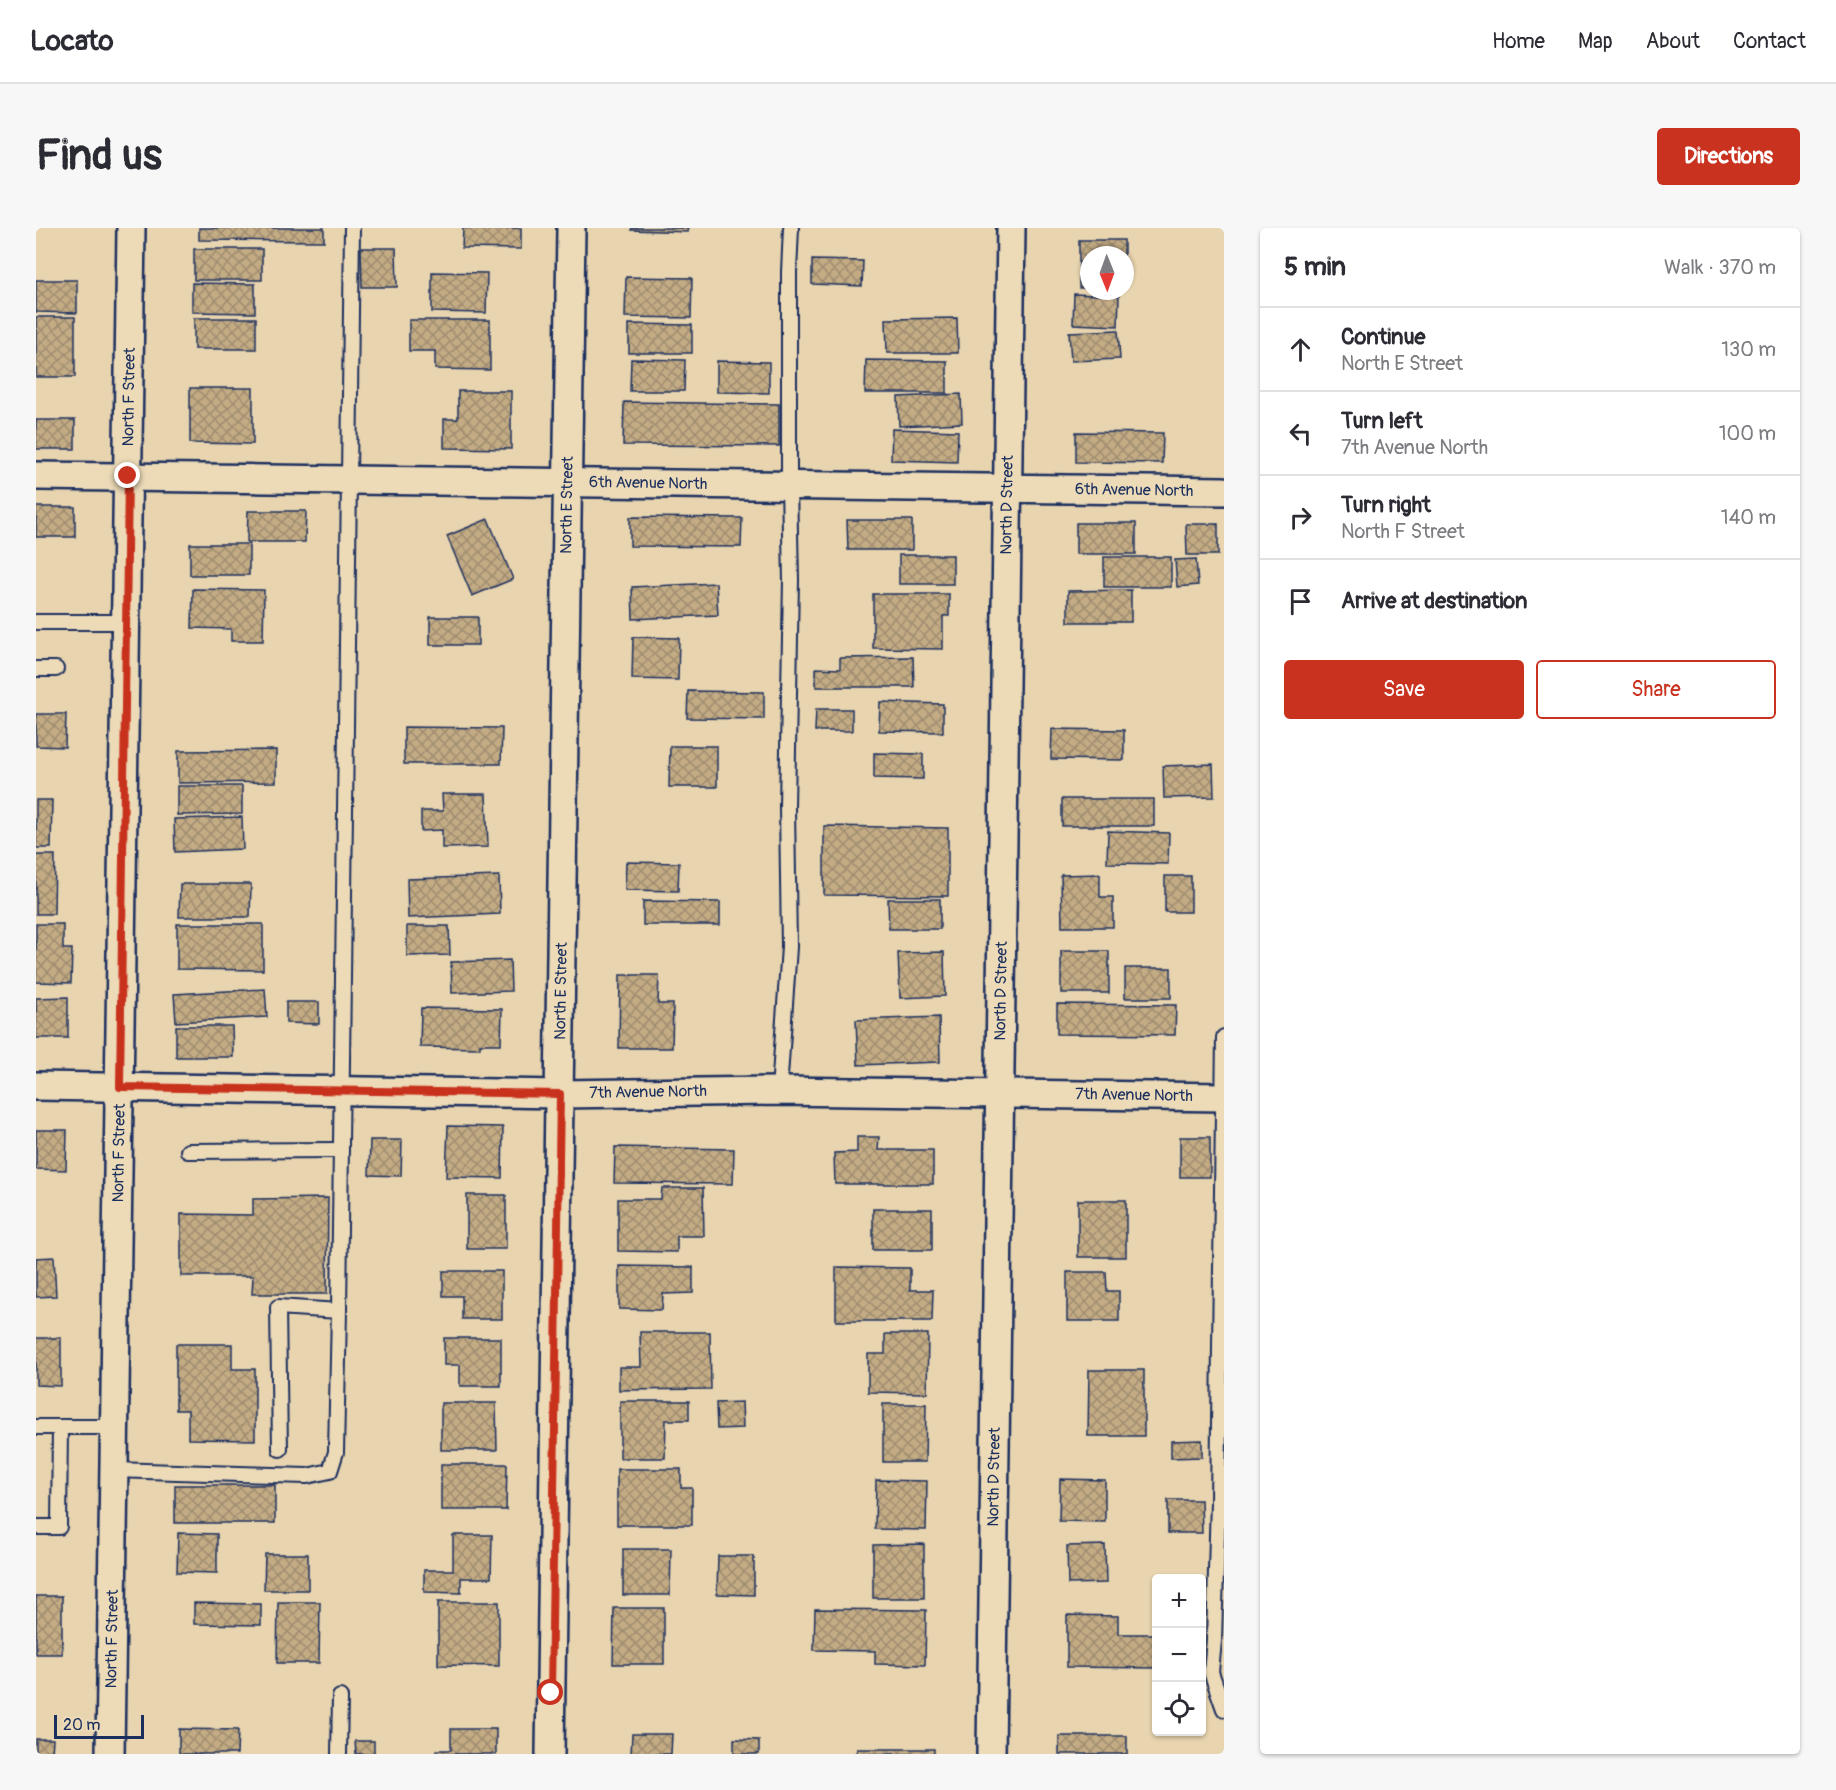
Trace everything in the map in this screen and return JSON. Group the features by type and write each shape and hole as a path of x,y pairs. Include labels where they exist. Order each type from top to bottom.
{"street":[{"name":"North F Street","path":"110,1754 131,228"},
{"name":"North E Street","path":"550,1754 571,228"},
{"name":"North D Street","path":"991,1754 1011,228"},
{"name":"6th Avenue North","path":"36,476 1224,492"},
{"name":"7th Avenue North","path":"36,1086 560,1094 780,1090 1223,1097"}],"lane":[{"path":"114,1470 307,1476 330,1471 336,1452 352,228"},
{"path":"780,1090 789,947 787,807 791,580 789,272 791,228"},
{"path":"36,622 126,622"},
{"path":"36,669 56,669"},
{"path":"1224,1037 1218,1501 1211,1672 1224,1709"},
{"path":"188,1151 341,1150"},
{"path":"280,1449 278,1307 339,1311"},
{"path":"36,1427 114,1427"},
{"path":"36,1527 59,1527 60,1427"},
{"path":"339,1754 340,1697"}],"building":[{"path":"199,228 324,228 324,241 199,240"},
{"path":"463,228 521,228 521,249 462,248"},
{"path":"632,228 688,228 688,232 631,230"},
{"path":"1079,240 1124,240 1124,246 1080,246 1079,288"},
{"path":"361,248 396,248 397,287 362,287"},
{"path":"194,249 262,249 262,280 194,280"},
{"path":"812,260 863,261 862,286 812,284"},
{"path":"432,272 487,273 486,313 432,312"},
{"path":"626,277 692,278 691,318 625,317"},
{"path":"36,280 77,280 77,313 36,312"},
{"path":"192,283 255,284 255,313 192,312"},
{"path":"1074,294 1080,294 1080,300 1119,300 1118,326 1073,324"},
{"path":"36,317 75,317 75,377 36,377"},
{"path":"194,318 256,318 256,349 194,349"},
{"path":"957,318 958,353 887,353 886,319"},
{"path":"409,320 490,320 490,370 435,369 435,351 409,351"},
{"path":"629,324 692,325 692,353 629,353"},
{"path":"1118,330 1120,359 1071,361 1069,332"},
{"path":"631,359 685,360 684,391 630,391"},
{"path":"866,360 947,361 947,393 865,393"},
{"path":"717,361 769,362 769,393 717,392"},
{"path":"190,388 253,388 253,444 190,443"},
{"path":"458,391 511,391 511,449 444,448 444,419 458,419"},
{"path":"961,394 962,423 899,426 898,397"},
{"path":"624,402 779,404 779,446 623,445"},
{"path":"36,420 75,420 75,449 36,449"},
{"path":"892,429 958,431 957,462 891,460"},
{"path":"1076,432 1163,433 1162,463 1076,462"},
{"path":"36,507 75,507 75,537 36,537"},
{"path":"248,511 306,511 305,542 247,542"},
{"path":"630,517 742,518 741,547 630,546"},
{"path":"488,519 513,579 472,596 447,536"},
{"path":"847,520 912,520 912,550 848,550"},
{"path":"1076,523 1136,523 1136,554 1076,554"},
{"path":"1186,524 1218,524 1218,555 1187,555"},
{"path":"190,544 249,544 249,575 190,575"},
{"path":"899,555 953,555 953,584 899,584"},
{"path":"1104,557 1171,557 1171,587 1104,587"},
{"path":"1196,559 1198,585 1177,587 1175,560"},
{"path":"716,583 718,615 633,619 632,587"},
{"path":"193,589 264,590 263,641 231,641 231,629 192,628"},
{"path":"1131,590 1131,622 1068,622 1068,591"},
{"path":"873,594 949,594 949,616 943,616 943,649 873,648"},
{"path":"430,617 478,617 478,645 430,645"},
{"path":"633,637 679,638 678,680 632,679"},
{"path":"913,657 914,687 816,687 816,668 840,669 840,658"},
{"path":"688,691 764,692 764,719 687,718"},
{"path":"880,702 943,704 943,732 879,731"},
{"path":"816,709 852,709 852,731 815,731"},
{"path":"36,714 66,714 65,747 36,746"},
{"path":"404,727 502,728 501,764 404,764"},
{"path":"1052,729 1124,730 1124,760 1051,759"},
{"path":"670,746 717,746 717,787 669,787"},
{"path":"276,750 276,782 178,783 178,751"},
{"path":"874,753 923,754 923,779 874,778"},
{"path":"1213,764 1214,797 1164,798 1163,766"},
{"path":"177,786 242,786 242,814 177,815"},
{"path":"442,794 486,794 488,847 442,848 442,830 421,831 421,811 443,811"},
{"path":"1062,799 1154,799 1154,826 1062,826"},
{"path":"36,800 52,800 51,848 36,848"},
{"path":"242,817 243,849 175,852 174,819"},
{"path":"824,826 948,828 948,896 824,895"},
{"path":"1108,831 1169,833 1168,864 1107,863"},
{"path":"36,855 55,855 54,914 36,914"},
{"path":"626,862 679,863 678,891 625,890"},
{"path":"1100,874 1100,897 1113,897 1113,927 1062,927 1061,875"},
{"path":"499,876 500,914 408,918 407,879"},
{"path":"1165,876 1191,876 1191,912 1165,912"},
{"path":"180,884 251,884 250,917 179,917"},
{"path":"888,899 940,899 940,929 889,929"},
{"path":"643,901 720,902 720,925 643,925"},
{"path":"36,924 63,924 63,949 72,949 71,983 36,982"},
{"path":"177,924 263,924 263,970 177,969"},
{"path":"407,926 449,926 450,955 407,956"},
{"path":"1061,951 1109,951 1109,993 1061,993"},
{"path":"944,952 945,996 900,998 898,953"},
{"path":"510,960 511,991 452,993 451,962"},
{"path":"1125,968 1171,968 1171,998 1125,998"},
{"path":"620,975 659,975 658,1004 673,1004 672,1048 619,1048"},
{"path":"265,989 267,1017 176,1022 174,994"},
{"path":"68,997 68,1038 36,1038 36,998"},
{"path":"286,1002 319,1002 319,1024 286,1023"},
{"path":"1057,1004 1176,1005 1175,1035 1057,1034"},
{"path":"421,1008 502,1009 501,1044 480,1044 480,1048 420,1047"},
{"path":"939,1017 940,1062 858,1065 856,1020"},
{"path":"176,1026 232,1026 233,1057 176,1057"},
{"path":"448,1126 503,1127 502,1178 446,1177"},
{"path":"36,1130 67,1130 66,1170 36,1169"},
{"path":"857,1137 879,1137 878,1150 933,1150 933,1184 835,1184 834,1153 857,1152"},
{"path":"1180,1137 1210,1137 1210,1177 1180,1177"},
{"path":"370,1140 402,1140 401,1176 369,1175"},
{"path":"615,1147 734,1149 733,1184 614,1183"},
{"path":"662,1188 703,1188 704,1236 677,1236 677,1252 618,1251 618,1199 661,1199"},
{"path":"467,1195 506,1195 506,1249 467,1249"},
{"path":"328,1198 327,1294 252,1294 253,1276 181,1276 181,1214 253,1215 253,1199"},
{"path":"1078,1200 1126,1200 1126,1257 1078,1257"},
{"path":"873,1209 932,1209 932,1250 873,1250"},
{"path":"54,1257 56,1296 36,1297 36,1258"},
{"path":"619,1266 693,1267 693,1293 663,1294 662,1310 619,1309"},
{"path":"836,1267 910,1268 910,1290 933,1290 932,1321 836,1321"},
{"path":"443,1271 502,1271 502,1319 462,1319 462,1296 443,1296"},
{"path":"1067,1272 1106,1272 1107,1291 1119,1291 1119,1321 1067,1321"},
{"path":"640,1332 710,1332 711,1389 619,1390 619,1367 641,1367"},
{"path":"885,1334 928,1334 927,1393 868,1392 868,1354 885,1354"},
{"path":"36,1338 61,1338 61,1386 36,1385"},
{"path":"444,1338 501,1338 501,1386 460,1386 460,1365 444,1365"},
{"path":"176,1344 232,1344 232,1369 255,1369 255,1440 188,1439 188,1410 176,1410"},
{"path":"1089,1370 1144,1370 1144,1436 1088,1436"},
{"path":"620,1401 689,1401 689,1420 666,1420 665,1458 620,1458"},
{"path":"742,1402 743,1428 717,1429 716,1403"},
{"path":"441,1403 496,1403 497,1450 441,1450"},
{"path":"883,1404 926,1404 925,1462 883,1462"},
{"path":"1202,1440 1202,1457 1171,1458 1171,1441"},
{"path":"441,1464 507,1464 506,1510 441,1510"},
{"path":"617,1469 681,1469 681,1488 692,1488 692,1525 617,1525"},
{"path":"1060,1479 1105,1480 1105,1522 1059,1521"},
{"path":"876,1480 927,1481 926,1530 875,1529"},
{"path":"175,1485 275,1485 275,1523 175,1523"},
{"path":"1168,1500 1201,1500 1202,1533 1168,1533"},
{"path":"178,1533 217,1534 217,1573 177,1572"},
{"path":"453,1535 492,1535 491,1578 461,1578 461,1593 424,1592 424,1570 453,1570"},
{"path":"924,1544 924,1598 873,1598 873,1545"},
{"path":"1105,1545 1106,1583 1068,1584 1067,1546"},
{"path":"623,1549 671,1549 670,1595 623,1595"},
{"path":"265,1554 308,1554 308,1590 264,1590"},
{"path":"718,1556 754,1556 754,1595 717,1594"},
{"path":"36,1596 62,1596 62,1654 36,1654"},
{"path":"278,1602 320,1602 319,1663 277,1663"},
{"path":"438,1602 499,1602 499,1666 438,1665"},
{"path":"194,1603 261,1604 261,1625 194,1624"},
{"path":"614,1608 664,1608 664,1664 613,1664"},
{"path":"815,1609 926,1610 925,1665 875,1664 875,1651 814,1650"},
{"path":"1067,1615 1118,1616 1118,1634 1152,1634 1152,1668 1067,1667"},
{"path":"179,1729 238,1730 237,1754 179,1754"},
{"path":"451,1729 496,1729 496,1754 437,1754 437,1750 451,1750"},
{"path":"632,1734 672,1734 671,1754 631,1754"},
{"path":"1059,1736 1127,1736 1127,1754 1059,1754"},
{"path":"36,1739 53,1739 52,1754 36,1754"},
{"path":"734,1739 759,1740 759,1754 734,1754"},
{"path":"355,1741 374,1741 374,1754 356,1754"},
{"path":"857,1749 934,1749 934,1754 857,1754"}],"route":[{"path":"128,476 120,1087 560,1094 551,1693"}]}
